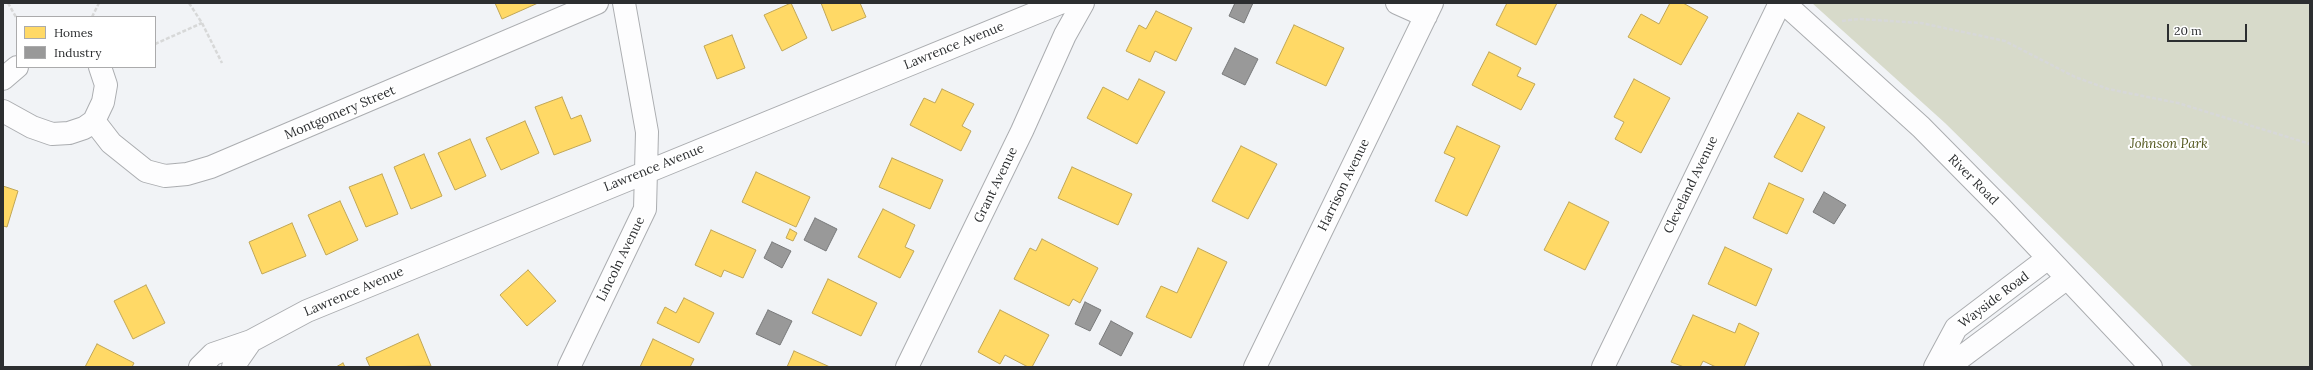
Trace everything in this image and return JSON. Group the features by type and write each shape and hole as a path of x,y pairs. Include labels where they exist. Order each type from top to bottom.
{"street":[{"name":"Montgomery Street","path":"94,121 111,143 146,171 165,176 187,174 211,167 597,3"},
{"name":"Lincoln Avenue","path":"569,367 645,209 647,132 624,3"},
{"name":"Lawrence Avenue","path":"200,367 213,354 251,341 307,311 1060,3"},
{"name":"Grant Avenue","path":"907,367 1022,131 1065,35 1083,3"},
{"path":"1397,3 1429,10"},
{"name":"Cleveland Avenue","path":"1603,367 1780,3"},
{"name":"River Road","path":"1784,3 1921,127 2002,209 2047,259 2151,367"},
{"name":"Harrison Avenue","path":"1255,367 1429,10"},
{"path":"3,79 16,68"},
{"path":"3,111 32,127 52,134 68,133 84,128 94,121 100,113 106,85 100,68"},
{"name":"Wayside Road","path":"1935,367 1956,328 2047,259"},
{"name":"Wayside Road","path":"1948,367 2066,279"},
{"name":"Lawrence Avenue","path":"233,367 251,341"}],"path":[{"path":"8,3 16,17"},
{"path":"92,16 99,3"},
{"path":"189,3 202,23 222,63"},
{"path":"1842,22 1859,20 1921,24 2005,41 2075,77 2108,89 2178,103 2310,144"},
{"path":"156,44 202,23"}],"green space":[{"name":"Johnson Park","path":"1812,3 2310,3 2310,367 2193,367 1945,123"}],"building: Homes":[{"path":"495,3 538,3 502,19"},
{"path":"791,3 807,38 782,51 764,15"},
{"path":"821,3 860,3 866,17 832,31"},
{"path":"1507,3 1557,3 1536,45 1496,25"},
{"path":"1670,3 1683,3 1708,17 1681,65 1628,37 1641,14 1659,24"},
{"path":"1156,11 1192,28 1176,61 1155,51 1150,62 1126,51 1139,25 1146,29"},
{"path":"1294,25 1344,48 1326,86 1276,63"},
{"path":"732,35 745,68 717,79 704,46"},
{"path":"1489,52 1521,68 1517,76 1535,84 1521,110 1472,85"},
{"path":"1139,79 1165,92 1137,144 1087,118 1103,87 1128,100"},
{"path":"1634,79 1670,98 1641,153 1615,139 1624,122 1614,117"},
{"path":"942,89 974,104 962,126 971,131 961,151 910,125 924,98 935,103"},
{"path":"562,97 571,119 581,115 591,141 554,155 535,107"},
{"path":"1798,113 1825,127 1802,172 1774,157"},
{"path":"525,121 539,153 501,170 486,138"},
{"path":"1457,126 1500,146 1467,216 1435,201 1455,158 1444,153"},
{"path":"470,139 486,176 455,190 438,153"},
{"path":"1241,146 1277,164 1248,219 1212,201"},
{"path":"424,154 442,196 411,209 394,167"},
{"path":"892,158 943,180 930,209 879,187"},
{"path":"1072,167 1132,194 1118,225 1058,198"},
{"path":"756,172 810,197 796,227 742,202"},
{"path":"382,174 398,214 366,227 349,187"},
{"path":"1769,183 1804,199 1787,234 1753,218"},
{"path":"3,186 18,191 7,227 3,226"},
{"path":"340,201 358,240 326,255 308,215"},
{"path":"1569,202 1609,222 1585,270 1544,250"},
{"path":"883,209 915,225 905,247 914,251 900,278 858,257"},
{"path":"292,223 306,256 262,274 249,242"},
{"path":"790,229 797,233 793,241 786,238"},
{"path":"711,230 756,250 743,278 724,270 721,277 695,265"},
{"path":"1042,239 1098,268 1080,303 1073,299 1069,306 1014,279 1030,248 1036,251"},
{"path":"1725,247 1772,269 1756,306 1708,284"},
{"path":"1198,248 1227,262 1191,338 1146,317 1161,286 1177,293"},
{"path":"528,270 556,301 527,326 500,295"},
{"path":"828,279 877,303 861,336 812,313"},
{"path":"146,285 165,323 133,339 114,301"},
{"path":"684,298 714,313 699,343 657,323 665,307 676,313"},
{"path":"1000,310 1049,335 1032,367 1028,367 1005,355 1000,364 978,352"},
{"path":"1693,315 1735,333 1739,323 1759,333 1744,367 1716,367 1703,361 1700,367 1684,367 1671,362"},
{"path":"418,334 431,366 370,367 366,358"},
{"path":"653,339 694,359 690,367 640,367"},
{"path":"97,344 134,363 132,367 85,367"},
{"path":"794,351 830,367 787,367"},
{"path":"343,363 345,367 336,367"}],"building: Industry":[{"path":"1235,3 1253,3 1244,23 1229,16"},
{"path":"1235,48 1258,59 1245,85 1222,74"},
{"path":"1824,192 1846,205 1834,224 1813,212"},
{"path":"815,218 837,229 826,251 804,240"},
{"path":"772,242 791,251 782,268 764,258"},
{"path":"1085,302 1101,310 1090,331 1075,324"},
{"path":"768,310 792,321 780,345 756,334"},
{"path":"1111,321 1133,333 1121,356 1099,344"}]}
